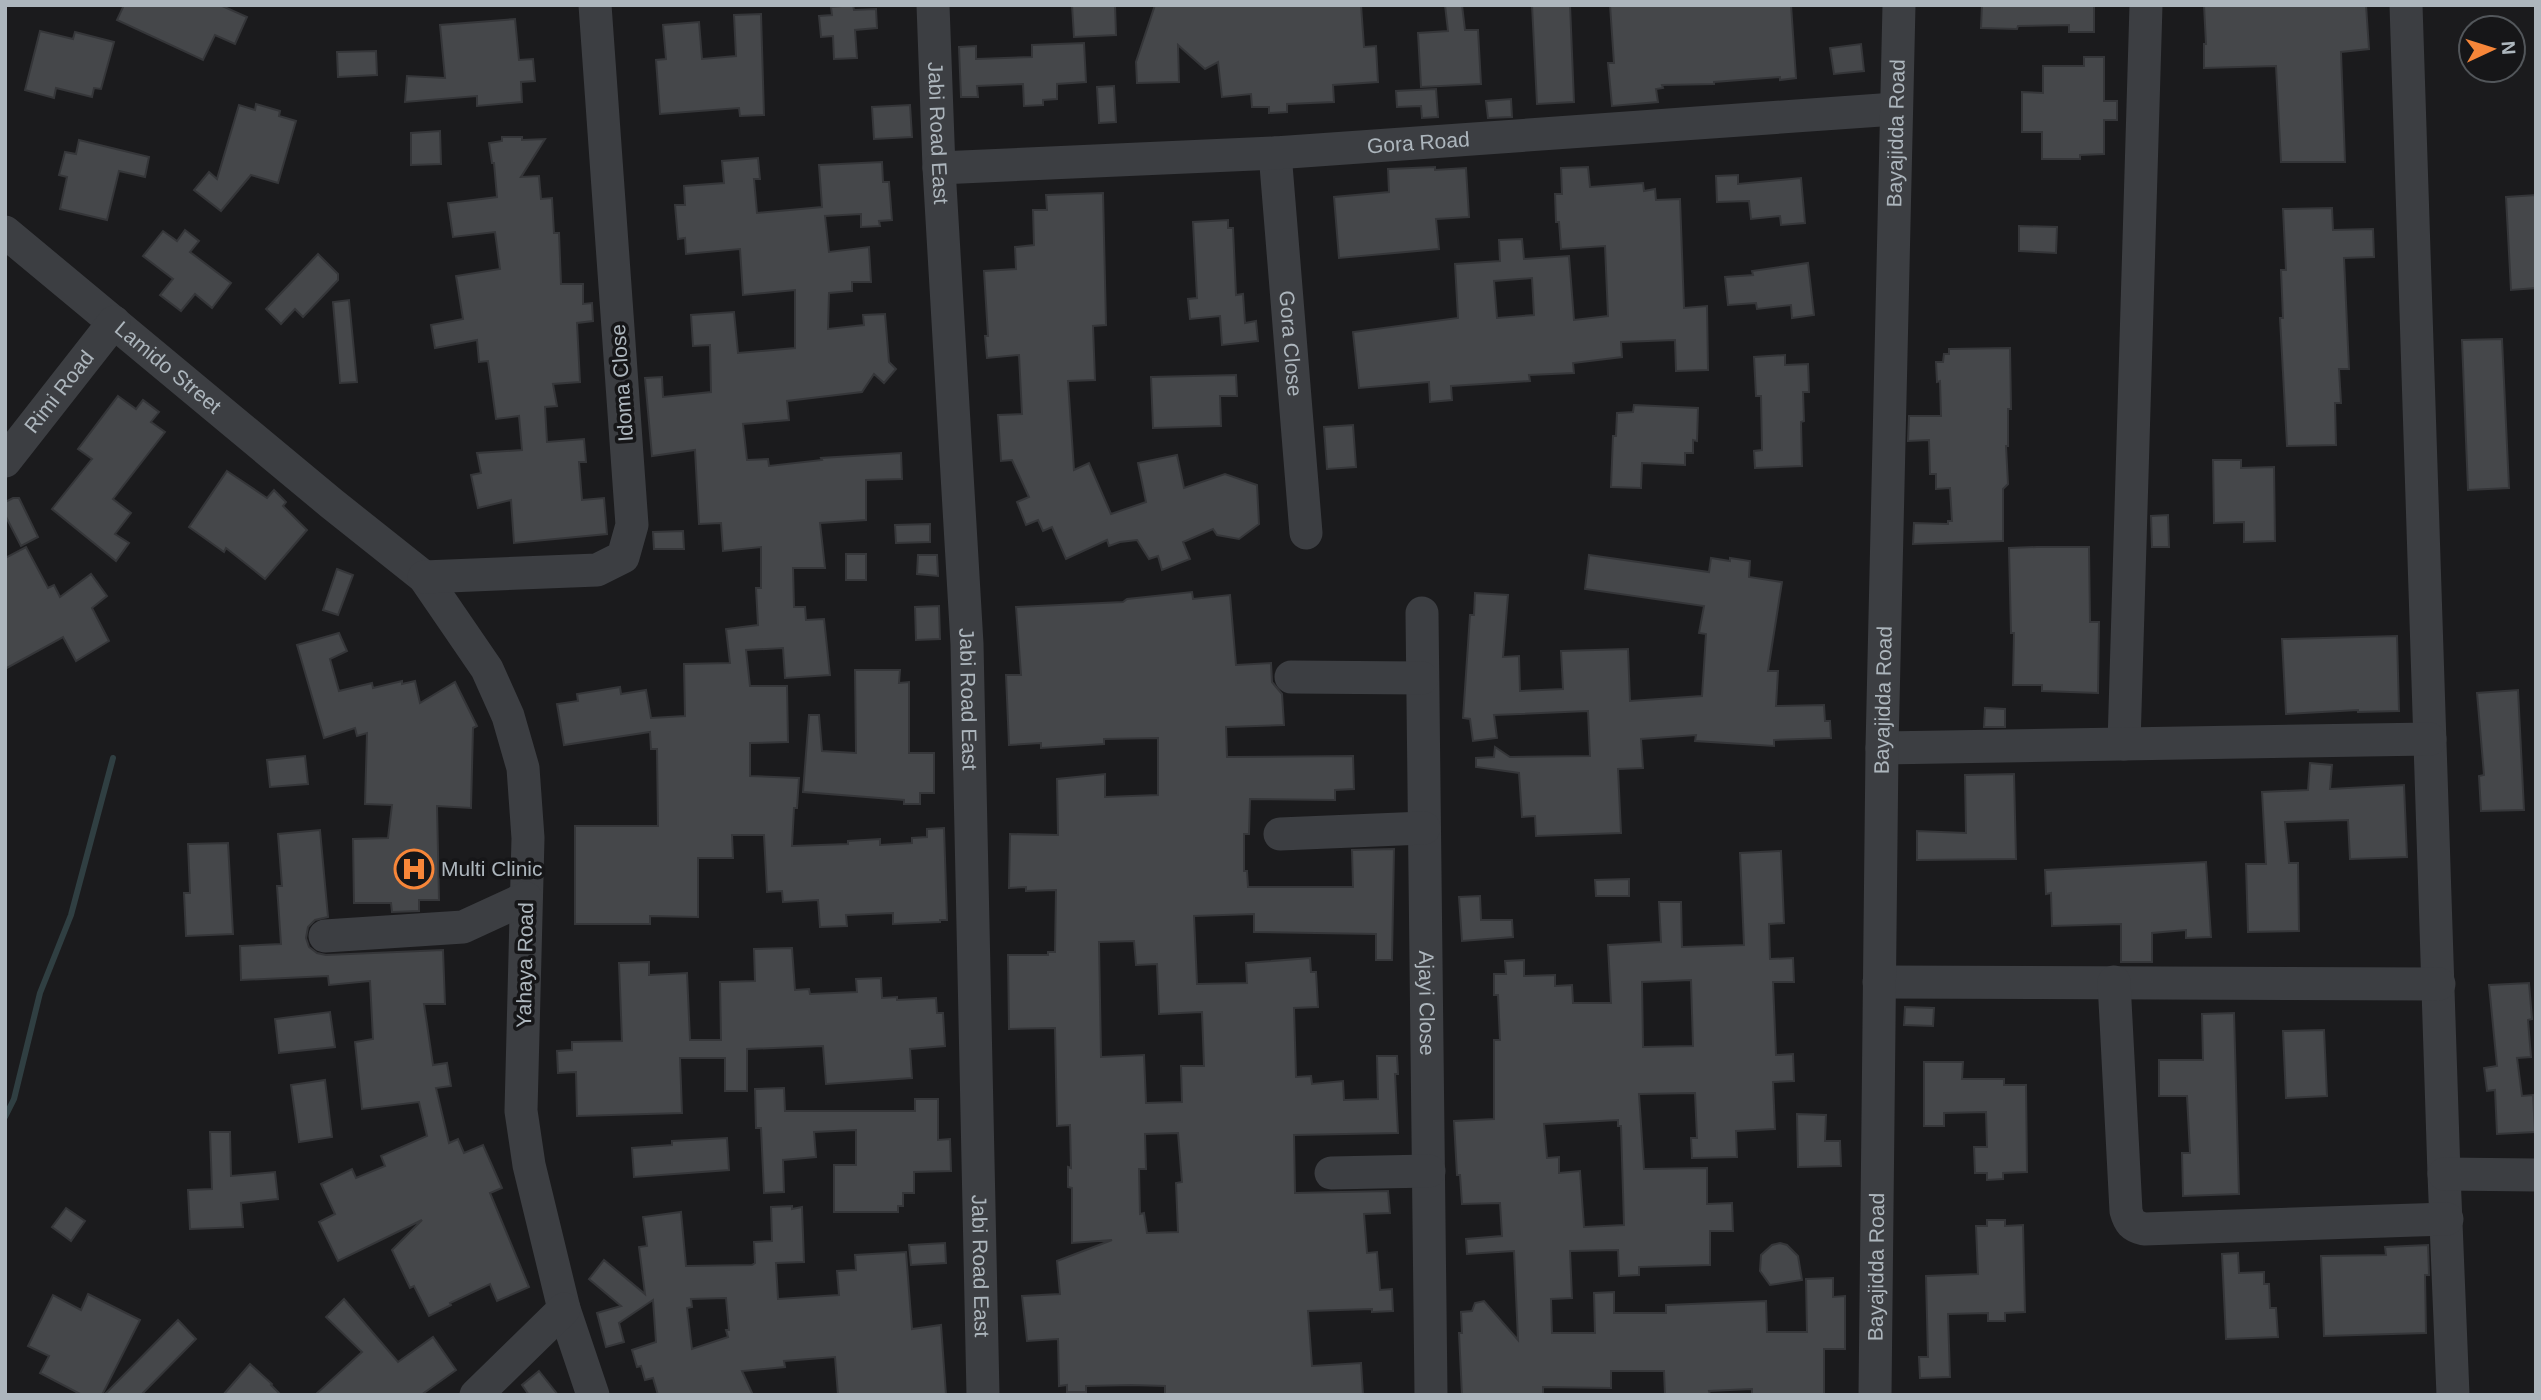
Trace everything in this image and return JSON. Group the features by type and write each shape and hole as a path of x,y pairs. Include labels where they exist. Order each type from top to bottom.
{"street":[{"name":"Idoma Close","path":"424,578 597,570 623,557 632,525 595,5"},
{"name":"Jabi Road East","path":"933,5 939,168 967,644 983,1395"},
{"name":"Bayajidda Road","path":"1875,1395 1882,748 1899,5"},
{"path":"2124,744 2146,5"},
{"path":"2406,5 2444,1174 2454,1395"},
{"name":"Gora Road","path":"939,168 1275,153 1895,109"},
{"name":"Gora Close","path":"1275,153 1306,533"},
{"name":"Lamido Street","path":"5,232 372,535"},
{"name":"Rimi Road","path":"5,461 114,323"},
{"name":"Yahaya Road","path":"372,535 424,578 487,669 508,716 523,768 528,838 521,1111 529,1165 564,1309 593,1395"},
{"name":"Ajayi Close","path":"1422,613 1431,1395"},
{"path":"1291,677 1422,678"},
{"path":"1882,748 2430,739"},
{"path":"1280,834 1424,828"},
{"path":"325,936 463,927 526,898"},
{"path":"1879,982 2439,984"},
{"path":"2115,982 2126,1211 2129,1222 2136,1227 2144,1230 2447,1219"},
{"path":"1331,1173 1429,1171"},
{"path":"2444,1174 2536,1175"},
{"path":"476,1395 564,1309"}],"building":[{"path":"124,5 220,5 247,17 235,44 215,35 203,60 117,20"},
{"path":"853,5 854,10 876,9 877,28 855,30 857,58 834,59 833,36 821,37 819,16 832,15 831,7"},
{"path":"1072,5 1115,5 1116,35 1074,37"},
{"path":"1155,5 1361,5 1364,47 1376,46 1378,82 1333,85 1334,102 1287,104 1287,112 1269,113 1269,107 1252,107 1251,94 1222,97 1218,62 1205,69 1178,45 1179,82 1137,83 1136,62"},
{"path":"1445,5 1462,5 1465,30 1478,30 1481,84 1421,87 1418,33 1448,31"},
{"path":"1532,5 1570,5 1574,102 1537,104"},
{"path":"1610,5 1791,5 1796,78 1662,85 1663,88 1656,89 1658,102 1612,106 1608,63 1614,63"},
{"path":"1982,5 2094,5 2094,32 2069,32 2069,25 2018,26 2017,29 1981,28"},
{"path":"2204,5 2366,5 2369,49 2341,52 2345,162 2281,162 2276,66 2204,68"},
{"path":"761,14 764,115 740,116 739,108 660,114 656,60 666,59 663,25 699,22 702,59 736,56 734,15"},
{"path":"515,19 519,60 533,59 535,81 521,82 522,102 477,106 477,96 405,102 407,76 445,78 440,25"},
{"path":"40,31 73,39 75,32 114,42 101,89 94,88 92,97 56,88 54,98 25,90"},
{"path":"1084,43 1086,82 1057,84 1057,99 1043,100 1043,105 1024,106 1023,84 977,86 978,97 961,97 959,47 976,46 976,59 1032,57 1032,45"},
{"path":"1861,44 1864,71 1834,74 1830,48"},
{"path":"376,51 377,75 338,77 337,52"},
{"path":"2084,57 2104,57 2104,101 2117,101 2117,120 2104,120 2104,154 2080,155 2080,159 2042,159 2042,132 2022,132 2022,92 2043,93 2043,66 2084,66"},
{"path":"1114,86 1116,122 1099,123 1097,87"},
{"path":"1436,89 1438,117 1422,118 1421,106 1397,107 1396,91"},
{"path":"1511,99 1512,117 1488,118 1486,101"},
{"path":"256,104 280,111 279,116 296,121 278,183 251,175 221,211 194,190 209,172 217,179 239,105 255,110"},
{"path":"910,105 912,137 874,139 872,107"},
{"path":"440,131 441,164 411,165 411,133"},
{"path":"502,137 545,139 521,177 539,176 541,199 552,198 554,233 559,233 561,284 583,284 583,304 592,303 593,321 577,323 580,382 553,384 557,406 545,407 547,442 584,439 586,462 579,462 582,500 604,498 607,534 514,543 511,500 478,508 471,475 481,473 477,453 522,450 519,416 496,419 488,361 479,362 477,340 435,348 431,325 463,319 456,276 500,269 495,232 453,237 448,203 497,197 489,143 502,141"},
{"path":"79,140 149,157 145,177 119,171 107,220 60,209 67,177 59,175 65,152 76,154"},
{"path":"758,158 760,179 754,179 757,213 822,207 819,165 882,162 883,182 889,182 892,220 879,221 880,226 861,227 861,214 825,216 829,252 869,247 871,282 852,282 852,291 829,293 828,329 864,325 863,315 885,314 889,362 896,369 884,383 874,374 862,392 787,401 789,420 743,424 747,460 768,459 769,466 822,460 821,458 901,453 902,479 866,480 866,520 820,523 825,568 793,568 794,607 805,607 806,620 824,619 830,675 785,678 783,648 746,650 750,686 787,686 788,742 750,743 750,776 799,778 792,846 848,844 848,841 880,839 880,845 912,843 912,838 927,837 927,829 944,828 947,920 893,924 893,913 846,915 847,926 820,927 818,900 783,902 782,891 767,892 764,835 732,835 733,858 698,858 698,917 650,916 650,924 575,924 575,826 658,826 657,749 651,749 650,732 564,745 557,704 578,701 577,694 620,687 621,694 646,690 651,718 685,716 684,664 730,663 726,629 758,625 756,588 761,588 761,547 723,551 721,523 699,524 695,450 652,456 645,378 662,377 663,397 711,392 710,345 693,346 691,315 734,312 738,353 795,348 795,290 743,295 740,249 686,254 685,238 678,239 675,205 685,205 684,186 724,183 722,161"},
{"path":"1435,167 1435,170 1466,168 1469,217 1436,219 1439,249 1339,258 1334,197 1389,192 1388,169"},
{"path":"1588,167 1590,187 1643,183 1644,191 1655,189 1656,200 1680,199 1684,308 1707,306 1708,370 1676,371 1675,340 1621,342 1622,357 1573,363 1574,373 1529,375 1530,381 1451,386 1452,400 1430,402 1429,382 1359,388 1353,332 1458,318 1455,264 1500,261 1499,240 1522,239 1524,259 1569,256 1574,320 1608,316 1605,246 1561,249 1555,194 1562,194 1561,168","holes":["1532,278 1534,315 1497,318 1494,281"]},
{"path":"1738,175 1738,184 1801,178 1805,223 1781,225 1780,216 1751,219 1749,201 1717,202 1716,176"},
{"path":"1103,193 1106,325 1093,326 1095,380 1068,381 1074,470 1089,463 1111,514 1146,502 1138,463 1177,455 1184,488 1225,474 1257,485 1259,524 1239,539 1217,535 1213,529 1183,542 1190,559 1162,570 1158,556 1149,559 1137,540 1109,546 1107,540 1066,559 1052,527 1043,531 1038,520 1026,525 1017,502 1029,497 1012,460 1001,461 998,415 1022,414 1019,355 987,358 984,271 1016,269 1015,247 1034,245 1033,210 1047,210 1046,195"},
{"path":"2536,195 2536,288 2511,290 2506,197"},
{"path":"2332,208 2333,230 2373,229 2374,257 2344,258 2349,369 2339,369 2341,403 2335,403 2336,445 2287,446 2280,318 2283,318 2281,270 2286,270 2283,209"},
{"path":"1228,220 1228,228 1233,228 1236,295 1243,294 1245,323 1256,321 1258,341 1222,345 1220,316 1190,319 1188,299 1197,298 1193,222"},
{"path":"2019,226 2057,227 2056,253 2019,251"},
{"path":"185,230 199,241 190,252 231,283 212,308 195,294 181,311 160,295 173,279 143,256 163,231 177,241"},
{"path":"318,254 338,274 338,280 303,317 295,309 281,324 266,309"},
{"path":"1808,263 1814,315 1792,318 1791,305 1757,309 1756,303 1728,305 1725,277 1753,275 1752,271"},
{"path":"349,300 357,382 340,383 333,302"},
{"path":"2502,339 2509,488 2468,490 2462,340"},
{"path":"2010,348 2011,409 2008,409 2006,446 2008,484 2003,489 2003,541 1913,544 1914,523 1948,524 1948,521 1952,521 1950,488 1936,489 1936,474 1930,474 1929,440 1908,441 1909,416 1941,416 1940,381 1937,382 1936,362 1943,362 1944,354 1949,354 1949,349"},
{"path":"1785,355 1785,365 1808,364 1809,392 1803,392 1804,421 1801,422 1802,466 1755,468 1754,451 1762,450 1761,396 1756,396 1754,357"},
{"path":"1236,375 1237,396 1220,396 1221,426 1153,428 1151,377"},
{"path":"118,396 136,409 143,400 159,412 151,422 165,432 113,499 131,513 115,534 129,543 116,561 52,509 92,459 78,449"},
{"path":"1634,405 1698,408 1697,441 1693,440 1693,453 1685,453 1685,465 1642,463 1641,488 1611,487 1613,436 1616,436 1617,413 1633,412"},
{"path":"1353,425 1356,467 1327,469 1324,427"},
{"path":"2213,460 2241,460 2241,468 2274,467 2275,541 2244,542 2244,522 2214,523"},
{"path":"227,471 267,498 274,490 286,502 283,506 307,530 265,579 226,548 224,552 189,527"},
{"path":"19,498 38,537 21,546 5,515 5,502"},
{"path":"2168,515 2169,547 2152,547 2151,516"},
{"path":"930,524 930,542 896,543 895,525"},
{"path":"683,531 684,549 654,549 653,532"},
{"path":"26,547 48,588 54,585 60,597 91,574 107,596 92,608 109,641 76,661 63,637 5,669 5,558"},
{"path":"2089,547 2090,622 2099,622 2098,693 2042,691 2042,685 2013,685 2014,633 2011,633 2009,548"},
{"path":"846,554 866,554 866,580 846,580"},
{"path":"918,555 937,555 938,576 917,574"},
{"path":"1589,555 1709,572 1711,558 1730,561 1730,558 1750,561 1749,577 1782,582 1768,671 1778,671 1776,706 1824,705 1825,721 1830,721 1831,738 1774,740 1774,746 1695,741 1696,735 1641,739 1643,768 1618,769 1621,833 1536,836 1535,816 1522,817 1519,773 1476,767 1476,758 1494,757 1495,747 1510,757 1590,756 1588,711 1494,715 1497,738 1473,741 1470,719 1463,718 1470,615 1474,615 1475,593 1508,595 1503,657 1519,656 1520,691 1563,689 1561,651 1628,649 1630,701 1702,696 1706,634 1699,633 1704,606 1585,589"},
{"path":"337,569 353,575 338,615 323,610"},
{"path":"1192,592 1193,599 1230,595 1236,665 1271,663 1272,682 1282,694 1284,725 1226,727 1227,757 1353,756 1354,789 1335,790 1335,800 1250,799 1249,834 1244,834 1244,871 1247,871 1248,887 1353,887 1352,850 1394,849 1392,960 1376,960 1376,934 1254,932 1254,914 1194,916 1197,984 1247,983 1246,963 1310,958 1311,972 1316,972 1318,1007 1294,1008 1296,1077 1311,1076 1312,1084 1343,1081 1344,1100 1378,1099 1377,1056 1397,1056 1398,1074 1395,1074 1398,1133 1294,1135 1295,1193 1388,1191 1390,1213 1364,1214 1367,1253 1377,1252 1380,1290 1392,1289 1393,1311 1308,1311 1312,1366 1361,1363 1363,1395 1165,1395 1165,1386 1131,1385 1086,1386 1086,1392 1067,1392 1067,1385 1059,1386 1058,1339 1027,1341 1022,1296 1060,1294 1057,1261 1112,1240 1072,1243 1072,1188 1068,1187 1068,1167 1071,1168 1070,1125 1057,1126 1055,1028 1009,1029 1008,955 1048,955 1048,952 1055,952 1056,890 1026,891 1026,887 1009,888 1010,834 1058,835 1057,779 1105,774 1105,797 1158,795 1158,738 1104,739 1104,744 1041,748 1041,743 1009,745 1006,675 1021,675 1016,607 1123,602 1127,599","holes":["1134,941 1136,965 1157,964 1159,1014 1202,1012 1204,1066 1181,1066 1182,1102 1146,1103 1144,1055 1101,1057 1099,942","1178,1133 1182,1182 1176,1183 1178,1232 1147,1233 1144,1213 1140,1214 1139,1169 1146,1169 1145,1134"]},
{"path":"939,606 940,639 916,640 915,607"},
{"path":"339,633 347,651 330,659 339,691 372,683 373,688 402,681 402,684 415,681 420,703 455,682 477,726 473,728 471,808 437,806 439,900 419,900 419,911 392,912 391,903 354,903 353,839 388,838 392,805 365,804 367,733 357,736 355,728 324,738 297,645"},
{"path":"2397,636 2399,711 2286,714 2282,639"},
{"path":"855,670 900,670 899,683 909,682 909,753 934,753 934,793 920,793 920,804 904,804 904,800 803,792 809,715 819,715 822,751 856,753"},
{"path":"2518,690 2524,810 2481,811 2479,776 2484,775 2477,693"},
{"path":"1985,708 2005,709 2005,727 1984,727"},
{"path":"305,756 308,784 270,787 267,760"},
{"path":"2310,763 2332,765 2330,789 2404,785 2407,857 2350,859 2348,820 2285,822 2289,863 2298,863 2299,931 2248,932 2246,864 2266,864 2262,792 2308,790"},
{"path":"2014,774 2016,859 1917,860 1917,831 1966,833 1965,775"},
{"path":"320,830 328,917 315,920 308,927 306,938 309,947 326,955 443,950 445,1004 424,1004 433,1065 447,1063 451,1086 436,1088 449,1143 458,1139 464,1153 483,1145 502,1188 490,1193 529,1287 497,1301 490,1284 429,1316 414,1286 410,1288 392,1250 422,1220 338,1261 319,1222 335,1214 321,1184 352,1169 356,1178 385,1166 381,1156 427,1136 419,1102 362,1109 355,1042 373,1039 370,981 329,985 328,976 241,980 240,946 281,944 277,886 282,886 278,834"},
{"path":"228,843 233,934 186,936 184,893 190,893 188,844"},
{"path":"1781,851 1784,923 1769,924 1770,959 1793,958 1794,982 1773,982 1776,1055 1793,1054 1794,1081 1773,1082 1775,1129 1736,1131 1737,1157 1692,1158 1691,1138 1697,1138 1695,1093 1639,1094 1644,1169 1707,1168 1707,1204 1732,1203 1733,1231 1710,1231 1710,1265 1639,1267 1639,1275 1619,1276 1618,1250 1570,1251 1572,1298 1551,1299 1552,1333 1595,1333 1594,1293 1614,1292 1614,1313 1666,1313 1666,1305 1766,1301 1767,1332 1807,1332 1806,1279 1833,1278 1833,1297 1845,1296 1845,1349 1824,1349 1824,1395 1752,1395 1752,1389 1709,1391 1710,1395 1665,1395 1664,1371 1611,1371 1611,1388 1543,1387 1543,1395 1462,1395 1459,1333 1462,1333 1461,1312 1472,1311 1475,1303 1484,1301 1518,1340 1514,1251 1467,1254 1466,1239 1502,1236 1500,1203 1462,1204 1460,1175 1457,1175 1454,1121 1494,1119 1494,1040 1500,1040 1494,974 1506,974 1505,961 1524,960 1524,976 1555,975 1555,986 1572,985 1573,1003 1611,1003 1608,945 1661,942 1659,902 1681,902 1682,947 1744,945 1740,853","holes":["1691,980 1693,1046 1643,1047 1642,982","1618,1120 1618,1126 1621,1126 1624,1225 1584,1227 1580,1171 1559,1173 1559,1157 1547,1158 1544,1124"]},
{"path":"2206,862 2211,937 2186,938 2186,930 2152,933 2152,962 2121,962 2121,924 2052,926 2051,893 2046,894 2045,870"},
{"path":"1629,879 1629,896 1596,896 1595,880"},
{"path":"1480,896 1481,920 1512,920 1513,937 1462,941 1459,897"},
{"path":"792,948 795,990 809,989 810,994 857,992 856,979 881,978 882,998 936,998 937,1013 943,1013 945,1046 910,1049 912,1078 826,1084 823,1046 747,1049 747,1091 725,1091 725,1058 680,1058 682,1113 577,1116 576,1072 558,1073 557,1051 572,1050 572,1042 622,1041 619,963 649,962 649,975 687,973 690,1040 721,1040 720,982 755,981 754,949"},
{"path":"2529,983 2531,1057 2517,1058 2522,1096 2533,1095 2535,1132 2497,1134 2495,1090 2487,1091 2484,1068 2497,1066 2489,985"},
{"path":"1905,1007 1934,1008 1933,1026 1904,1025"},
{"path":"330,1012 335,1047 279,1053 275,1019"},
{"path":"2234,1013 2239,1194 2183,1196 2182,1153 2190,1153 2187,1096 2159,1096 2159,1060 2203,1060 2202,1014"},
{"path":"2324,1030 2327,1096 2286,1098 2283,1031"},
{"path":"1924,1062 1963,1062 1962,1079 2004,1079 2004,1085 2026,1085 2027,1172 2003,1173 2003,1179 1987,1180 1987,1173 1975,1173 1974,1147 1987,1147 1986,1112 1944,1113 1944,1126 1924,1126"},
{"path":"325,1080 332,1137 299,1142 291,1085"},
{"path":"784,1088 785,1111 915,1111 915,1099 938,1099 938,1140 950,1139 951,1171 914,1172 914,1193 903,1193 903,1206 898,1206 898,1212 834,1212 834,1165 856,1165 856,1130 814,1132 816,1157 783,1160 784,1192 764,1193 761,1128 756,1128 755,1089"},
{"path":"1797,1114 1826,1115 1825,1141 1840,1141 1841,1166 1798,1167"},
{"path":"210,1132 230,1132 231,1176 275,1172 278,1199 241,1203 243,1227 190,1229 188,1190 212,1189"},
{"path":"727,1138 729,1170 634,1177 632,1148 672,1145 672,1141"},
{"path":"771,1207 802,1207 804,1262 776,1263 778,1299 839,1295 837,1271 856,1270 855,1255 906,1252 912,1329 941,1325 946,1395 838,1395 835,1357 784,1361 785,1367 742,1371 753,1395 658,1395 653,1378 645,1380 641,1366 637,1367 632,1350 656,1342 653,1300 619,1323 624,1342 606,1347 597,1313 621,1306 589,1279 604,1260 645,1294 639,1247 647,1246 643,1217 681,1212 686,1266 752,1265 755,1263 754,1242 772,1241","holes":["726,1298 729,1330 726,1330 728,1337 692,1349 687,1308 692,1307 691,1299"]},
{"path":"66,1208 85,1221 71,1241 52,1227"},
{"path":"1987,1220 2005,1220 2005,1226 2023,1225 2025,1312 2005,1313 2005,1321 1988,1321 1988,1313 1948,1314 1950,1377 1920,1378 1919,1357 1928,1357 1926,1276 1978,1274 1976,1226 1987,1226"},
{"path":"945,1243 946,1263 911,1265 909,1245"},
{"path":"1772,1245 1787,1245 1798,1256 1802,1280 1770,1285 1760,1271 1761,1255"},
{"path":"2428,1245 2429,1275 2425,1275 2426,1333 2324,1336 2321,1256 2386,1255 2385,1247"},
{"path":"2238,1253 2239,1273 2264,1272 2264,1284 2269,1284 2270,1308 2276,1308 2278,1337 2226,1339 2222,1254"},
{"path":"88,1294 140,1320 102,1395 82,1395 40,1373 49,1356 28,1346 53,1295 81,1310"},
{"path":"344,1299 398,1362 433,1337 456,1370 421,1395 315,1395 362,1352 326,1317"},
{"path":"178,1320 196,1339 141,1395 104,1395"},
{"path":"250,1364 272,1384 281,1395 223,1395"},
{"path":"539,1371 558,1395 529,1395 522,1385"}],"waterway":[{"path":"5,1117 14,1099 40,993 71,915 113,758"}],"place":[{"name":"Multi Clinic","path":"414,869"}]}
